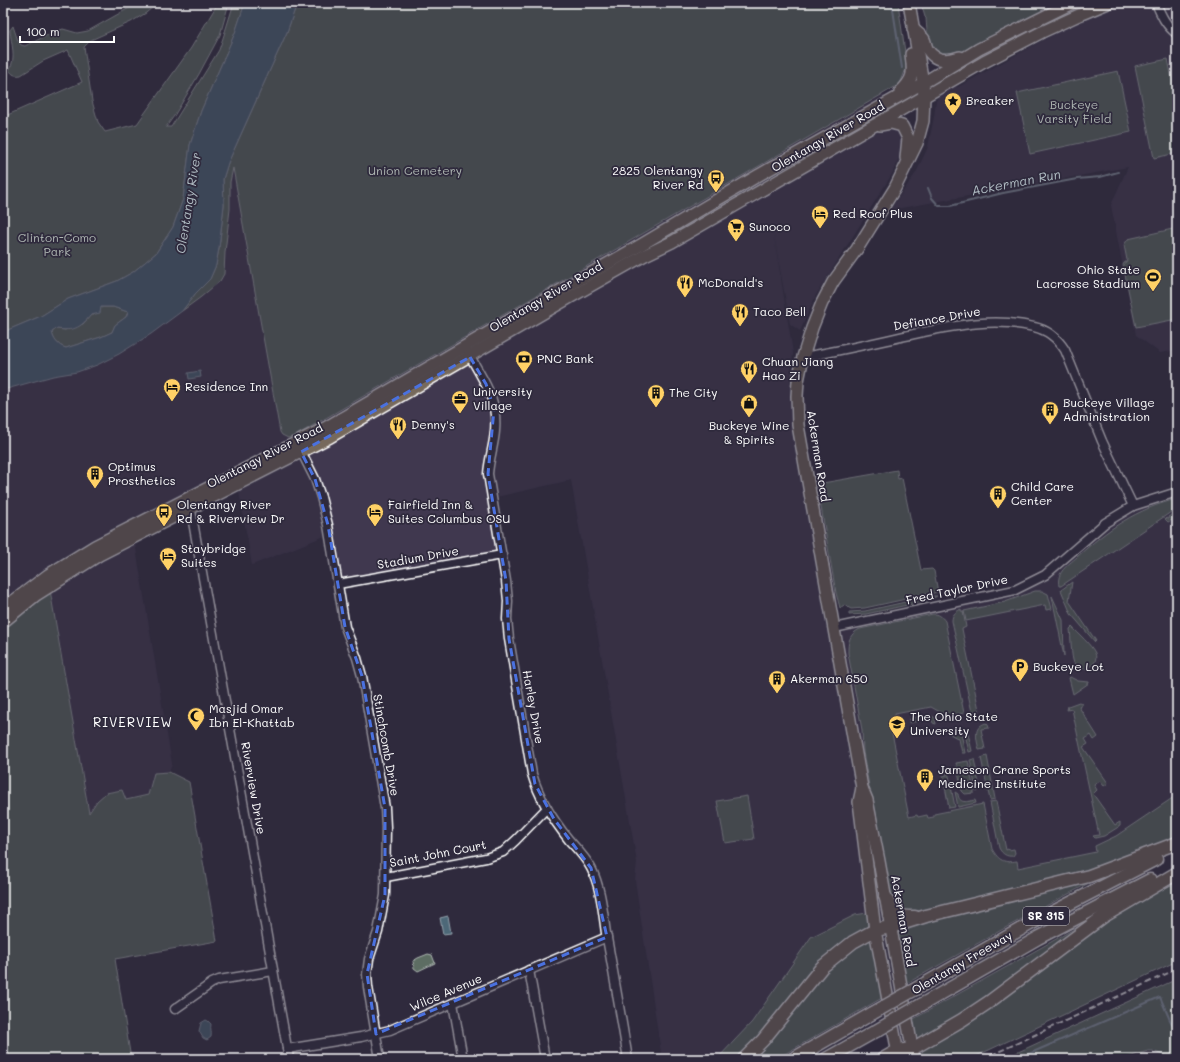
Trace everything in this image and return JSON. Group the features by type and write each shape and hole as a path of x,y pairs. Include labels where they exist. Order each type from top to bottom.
{"highway":[{"path":"744,1059 763,1040 822,967 853,942 875,930 1089,876 1177,844"},
{"name":"Olentangy Freeway","path":"793,1059 1030,924 1177,849"},
{"name":"Olentangy Freeway","path":"826,1059 1038,938 1177,867"},
{"path":"883,1059 898,1055 913,1054 935,1037 978,1010 1104,916 1177,873"},
{"path":"885,896 889,906 900,916 926,916"}],"main road":[{"name":"Olentangy River Road","path":"3,622 36,595 79,567 190,503 299,447 330,437 467,352 563,289 746,182 923,83 979,49 1072,3"},
{"name":"Olentangy River Road","path":"467,352 672,242 997,56 1073,18 1108,3"},
{"path":"893,99 907,86 913,72 907,24 909,4"},
{"name":"Ackerman Road","path":"909,4 923,83 924,98 923,121 917,143 895,188 857,249 833,282 826,296 812,328 803,356 798,381 797,396 798,425 862,788 867,800 913,1054"},
{"path":"913,29 924,39 927,49 941,59 953,59 979,49"},
{"path":"866,130 891,123 902,126 908,138 905,170"},
{"name":"Olentangy River Road","path":"3,609 31,587 74,558 112,537 190,503"},
{"name":"Ackerman Road","path":"862,788 859,802 875,930 898,1055"}],"street":[{"path":"1156,3 1162,18 1177,34"},
{"name":"Defiance Drive","path":"803,356 935,330 991,322 1035,327 1045,331 1056,338 1065,350 1102,441 1133,506"},
{"name":"Harley Drive","path":"467,352 486,384 494,409 495,432 488,474 506,581 509,638 535,784 547,808 591,868 598,886 628,1059"},
{"name":"Stinchcomb Drive","path":"299,447 315,479 328,525 345,627 362,676 383,800 386,827 385,895 381,920 366,974 380,1059"},
{"name":"Fred Taylor Drive","path":"834,628 1015,590 1045,574 1105,523 1133,506 1177,492"},
{"name":"Riverview Drive","path":"190,503 289,1059"},
{"name":"Stadium Drive","path":"338,584 502,555"},
{"name":"Saint John Court","path":"386,877 472,861 503,852 547,808"},
{"name":"Wilce Avenue","path":"287,1049 376,1034 396,1028 607,937"},
{"path":"529,970 545,1059"},
{"path":"175,1009 212,983 219,980 273,971"},
{"path":"453,1004 463,1059"}],"highlighted area":[{"path":"470,357 486,384 494,409 488,474 506,581 509,639 535,784 554,819 591,868 607,937 376,1034 367,974 385,895 385,808 362,676 345,627 328,525 315,479 301,452"}],"shaded area":[{"path":"1121,3 1177,3 1177,350 1160,353 1136,335 1111,205 1128,167 890,210 916,173 928,147 936,101 940,94 954,86 958,87 1083,18"},
{"path":"883,94 902,130 903,149 892,174 816,295 800,331 790,324 773,230 793,353 790,384 790,412 826,625 834,628 1030,583 1133,506 1177,492 1177,818 1060,870 855,915 811,937 752,1022 717,1059 662,1059 635,880 637,862 571,480 492,498 502,555 338,584 327,535 252,565 237,480 133,531 172,764 169,772 154,773 148,795 125,800 97,801 89,814 50,590 3,626 3,390 53,376 77,372 97,365 119,354 151,334 220,281 224,274 230,209 230,182 233,167 280,432 291,438"}],"green space":[{"name":"Clinton-Como Park","path":"138,3 156,3 146,13 131,22 91,40 84,47 92,101 98,122 105,132 137,124 191,48 218,3 229,3 220,35 199,74 166,127 171,127 219,50 234,3 245,3 235,33 201,111 190,145 183,199 173,227 156,253 133,272 117,281 68,299 41,316 3,332 3,117 82,82 68,50 43,61 21,75 13,74 9,70 13,61 10,30 13,26 18,41 21,45 25,46 63,29 77,33 88,31"},
{"name":"Union Cemetery","path":"297,3 898,3 907,66 900,84 295,436 288,438 280,432 233,168 230,182 230,209 224,274 220,281 182,311 195,294 210,279 216,265 224,205 223,179 228,163 287,32"},
{"path":"921,3 1058,3 956,55 938,52 931,45 926,18"},
{"path":"1168,59 1174,89 1177,88 1177,153 1154,158 1135,66"},
{"name":"Buckeye Varsity Field","path":"1118,71 1131,132 1030,154 1017,93"},
{"name":"Ohio State Lacrosse Stadium","path":"1177,228 1177,319 1136,327 1123,265 1127,260 1124,245 1128,239"},
{"path":"101,307 113,307 128,312 126,317 115,325 112,332 101,337 66,348 56,342 52,332 56,329 65,330 83,324"},
{"path":"897,470 898,479 902,478 921,570 932,569 934,571 938,592 865,608 851,609 844,605 840,608 817,484"},
{"path":"1177,499 1177,508 1059,586 1059,577 1064,569 1111,529 1149,508"},
{"path":"1177,511 1177,527 1172,520 1168,522 1165,519 1169,519 1168,517"},
{"path":"1072,582 1069,601 1096,641 1095,642 1071,614 1061,590"},
{"path":"50,590 89,813 97,801 106,793 122,790 126,800 148,795 154,773 169,772 189,782 217,941 115,959 131,1059 3,1059 3,626"},
{"path":"1035,591 1042,591 1048,594 1052,609 1046,610 1045,605 966,621 964,611 1005,602"},
{"path":"937,596 930,600 866,614 849,615 849,612 865,611"},
{"path":"1052,597 1063,620 1064,656"},
{"path":"961,609 961,611 963,611 966,627 962,629 979,710 972,712 952,621 954,614"},
{"path":"937,614 945,621 964,713 947,716 931,707 895,714 896,723 891,728 909,817 927,815 928,818 934,817 934,814 983,804 992,849 1002,860 1009,862 1017,861 1018,868 1096,852 1095,846 1116,836 1177,795 1177,836 1101,867 911,915 897,911 887,887 863,752 862,730 848,653 848,645 853,633 860,629"},
{"path":"1072,627 1088,643 1095,653 1095,662 1085,669 1077,667 1073,660 1070,629"},
{"path":"1070,677 1078,681 1089,683 1073,694"},
{"path":"1079,702 1083,704 1079,707 1098,737 1094,740 1091,735 1085,739 1088,744 1083,747 1108,783 1104,786 1100,781 1094,785 1097,790 1093,794 1115,825 1120,822 1120,826 1104,836 1095,838 1093,836 1099,835 1072,709 1067,710 1068,706"},
{"path":"930,715 937,719 935,720 936,724 933,723 931,718 909,723 910,719 912,718"},
{"path":"986,723 989,728 981,729 985,749 979,750 976,734 979,728"},
{"path":"960,728 965,753 962,753 959,739 950,734 953,729"},
{"path":"964,729 968,733 972,751 969,752"},
{"path":"987,756 995,799 990,800 981,758"},
{"path":"974,759 980,788 977,791 970,760"},
{"path":"968,761 974,793 965,794 962,791 956,763"},
{"path":"948,771 955,807 949,808 943,776 947,775 946,772"},
{"path":"955,792 962,801 966,802 975,800 976,803 958,807"},
{"path":"747,796 754,839 725,843 717,801"},
{"path":"996,801 1006,850 1014,849 1015,853 1013,856 1005,855 999,848 990,802"},
{"path":"1087,881 1089,883 904,985 895,930 897,927"},
{"path":"1177,882 1177,961 970,1059 921,1059 924,1047 959,1029 999,1000 1073,942 1126,908"},
{"path":"867,913 868,926 866,930 838,946 826,955 779,1013 738,1059 717,1059 752,1022 811,937 855,915"},
{"path":"1083,924 1084,925 979,1004 920,1040 916,1040 910,1021"},
{"path":"870,939 882,998 776,1059 749,1059 821,975 849,950"},
{"path":"428,954 432,955 435,963 418,971 414,968 413,961"},
{"path":"1177,979 1177,1059 1169,1059 1153,1051 1148,1051 1122,1059 1003,1059"}],"water":[{"name":"Olentangy River","path":"245,3 297,3 287,32 228,163 223,179 224,205 219,248 216,265 210,279 195,294 182,311 151,334 119,354 97,365 77,372 53,376 3,390 3,332 41,316 68,299 117,281 133,272 156,253 173,227 183,199 190,145 201,111 235,33","holes":["101,307 113,307 128,312 126,317 115,325 112,332 66,348 58,344 53,337 52,332 56,329 67,330 76,328 91,315 100,313"]},
{"path":"200,371 201,377 189,379 188,373"},
{"path":"448,916 451,933 443,934 440,918"},
{"path":"206,1020 211,1024 211,1037 207,1040 203,1038 199,1031 201,1023"}],"waterway":[{"name":"Ackerman Run","path":"892,3 902,68"},
{"name":"Ackerman Run","path":"928,188 932,198 939,206 950,206 1003,193 1077,179 1100,177 1118,172"},
{"path":"1017,1059 1160,997 1177,1033"}],"railway":[{"path":"983,1059 1177,969"}],"place":[{"name":"Breaker","path":"953,116"},
{"name":"2825 Olentangy River Rd","path":"716,193"},
{"name":"Red Roof Plus","path":"820,229"},
{"name":"Sunoco","path":"736,242"},
{"name":"Ohio State Lacrosse Stadium","path":"1153,292"},
{"name":"McDonald's","path":"685,298"},
{"name":"Taco Bell","path":"740,327"},
{"name":"PNC Bank","path":"524,374"},
{"name":"Chuan Jiang Hao Zi","path":"749,384"},
{"name":"Residence Inn","path":"172,402"},
{"name":"The City","path":"656,408"},
{"name":"University Village","path":"460,414"},
{"name":"Buckeye Wine & Spirits","path":"749,418"},
{"name":"Buckeye Village Administration","path":"1050,425"},
{"name":"Denny's","path":"398,440"},
{"name":"Optimus Prosthetics","path":"95,489"},
{"name":"Child Care Center","path":"998,509"},
{"name":"Olentangy River Rd & Riverview Dr","path":"164,527"},
{"name":"Fairfield Inn & Suites Columbus OSU","path":"375,527"},
{"name":"Staybridge Suites","path":"168,571"},
{"name":"Buckeye Lot","path":"1020,682"},
{"name":"Akerman 650","path":"777,694"},
{"name":"Masjid Omar Ibn El-Khattab","path":"196,731"},
{"name":"The Ohio State University","path":"897,739"},
{"name":"Jameson Crane Sports Medicine Institute","path":"925,792"}],"district":[{"name":"RIVERVIEW","path":"133,722"}]}
